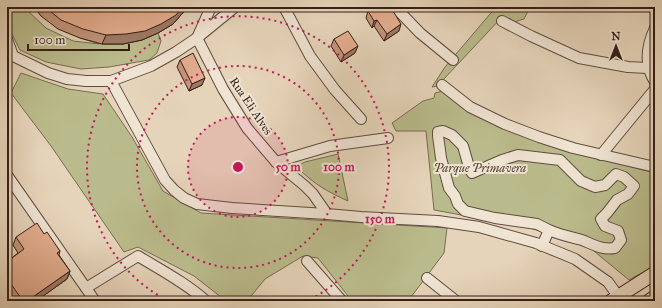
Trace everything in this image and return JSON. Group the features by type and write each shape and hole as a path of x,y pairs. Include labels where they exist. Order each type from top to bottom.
{"main road":[{"path":"615,299 654,275"},
{"path":"649,301 655,297"}],"street":[{"path":"197,38 211,7"},
{"path":"7,39 10,54 48,72 67,79 111,81 151,66 197,38 235,7"},
{"path":"284,7 310,56 335,90 361,119"},
{"path":"395,7 420,33 453,60"},
{"path":"502,21 578,58 648,68"},
{"path":"655,28 647,52 648,68 655,82"},
{"name":"Rua Eli Alves","path":"197,38 223,89 247,128 276,162 313,194 327,214"},
{"path":"111,81 165,180 184,198 198,204 232,208 438,221 479,227 542,246 575,260 608,282 615,299"},
{"path":"442,85 470,107 505,124 573,148 655,167"},
{"path":"601,155 655,89"},
{"path":"444,131 452,135 463,146 472,173 518,155 560,160 581,181 595,187 605,185 616,174 624,177 634,186 628,194 617,200 601,219 605,226 618,231 621,240 615,248 607,250 549,230 537,224 495,218 465,211 458,204 455,196 448,188 441,158 438,132 444,131"},
{"path":"276,162 330,146 388,138"},
{"path":"7,175 95,301"},
{"path":"542,246 549,230"},
{"path":"86,288 138,256 173,277 200,295 206,301"},
{"path":"307,261 342,301"},
{"path":"427,278 456,301"}],"green space":[{"path":"7,7 25,7 46,28 73,41 99,44 80,38 41,16 34,7 188,7 173,24 158,33 161,41 157,53 149,60 109,67 81,69 46,62 20,50 7,24"},
{"path":"496,7 530,7 524,19 514,22 502,17 442,81 442,85 432,87 445,67"},
{"path":"21,73 68,89 103,94 132,137 163,191 201,213 447,228 444,253 408,301 352,301 318,258 303,256 265,279 247,301 226,301 194,276 138,247 124,252 51,146 11,93"},
{"name":"Parque Primavera","path":"443,91 564,150 655,173 655,266 629,280 589,247 527,227 434,210 426,131 396,131 392,123 423,101 434,98 435,93"},
{"path":"338,154 348,201 322,187 299,169 299,165 305,162"}],"building":[{"path":"45,7 183,7 176,15 145,31 106,35 83,29 61,20"},
{"path":"374,7 389,7 401,24 387,34 377,20 374,21 368,11"},
{"path":"348,31 358,46 344,55 334,39"},
{"path":"193,53 205,78 192,84 180,60"},
{"path":"37,223 44,234 47,232 60,251 57,253 70,271 27,301 23,301 11,284 7,286 7,260 8,261 24,249 16,237"}]}
